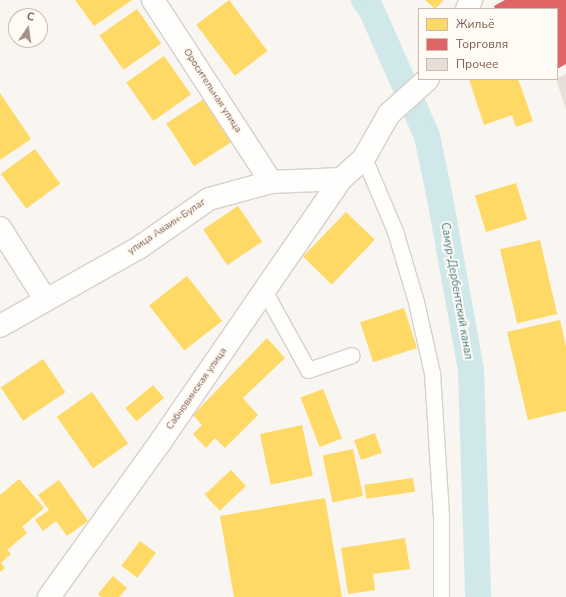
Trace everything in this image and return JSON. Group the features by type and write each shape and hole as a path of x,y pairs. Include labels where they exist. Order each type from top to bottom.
{"street":[{"name":"Оросительная улица","path":"153,0 271,182"},
{"path":"341,179 364,158 389,114 427,80"},
{"name":"улица Аваин-Булаг","path":"0,326 140,247 209,199 271,182 341,179"},
{"name":"Сабновинская улица","path":"49,597 265,292 341,179"},
{"path":"0,228 46,299"}],"lane":[{"path":"364,158 395,231 416,302 432,373 441,517 441,597"},
{"path":"265,292 308,370 352,355"}],"building: Жильё":[{"path":"75,0 132,0 94,26"},
{"path":"229,0 268,51 235,76 196,25"},
{"path":"425,0 444,0 436,8 434,8"},
{"path":"137,9 161,43 123,70 99,35"},
{"path":"164,56 191,95 153,121 126,82"},
{"path":"469,80 518,80 533,121 516,127 512,115 484,125"},
{"path":"0,93 31,139 0,160"},
{"path":"204,99 232,142 194,166 166,124"},
{"path":"35,149 60,184 26,208 1,174"},
{"path":"516,183 527,219 486,232 475,196"},
{"path":"238,206 262,242 227,265 203,229"},
{"path":"346,212 375,240 332,284 303,257"},
{"path":"540,240 557,314 517,323 500,249"},
{"path":"187,276 222,321 184,350 149,306"},
{"path":"404,308 417,348 373,362 360,322"},
{"path":"560,320 566,347 566,411 528,420 507,332"},
{"path":"267,338 285,358 243,398 258,415 225,448 215,438 206,448 193,434 202,425 193,415"},
{"path":"43,359 65,392 23,421 1,388"},
{"path":"153,385 164,398 136,421 125,408"},
{"path":"323,389 342,438 320,447 301,398"},
{"path":"92,392 128,444 93,468 57,417"},
{"path":"302,425 313,476 271,485 260,434"},
{"path":"375,433 382,453 361,460 354,440"},
{"path":"353,449 363,496 333,502 323,455"},
{"path":"231,470 246,486 220,511 205,495"},
{"path":"413,478 415,492 366,499 364,485"},
{"path":"19,479 44,508 22,527 27,533 7,550 11,554 1,563 5,568 0,572 0,495"},
{"path":"59,480 88,521 67,536 56,521 43,531 35,520 49,510 38,495"},
{"path":"325,498 342,597 234,597 220,516"},
{"path":"405,538 410,569 373,574 375,590 348,594 341,548"},
{"path":"140,541 156,553 137,578 121,566"},
{"path":"113,576 127,588 119,597 101,597 98,594"}],"building: Торговля":[{"path":"505,0 566,0 566,64 558,68 558,8 495,8 494,6"}],"building: Прочее":[{"path":"566,74 566,109 556,80 558,80 558,78"}],"waterway":[{"name":"Самур-Дербентский канал","path":"364,0 371,9 427,136 440,198 471,370 478,597"}]}
